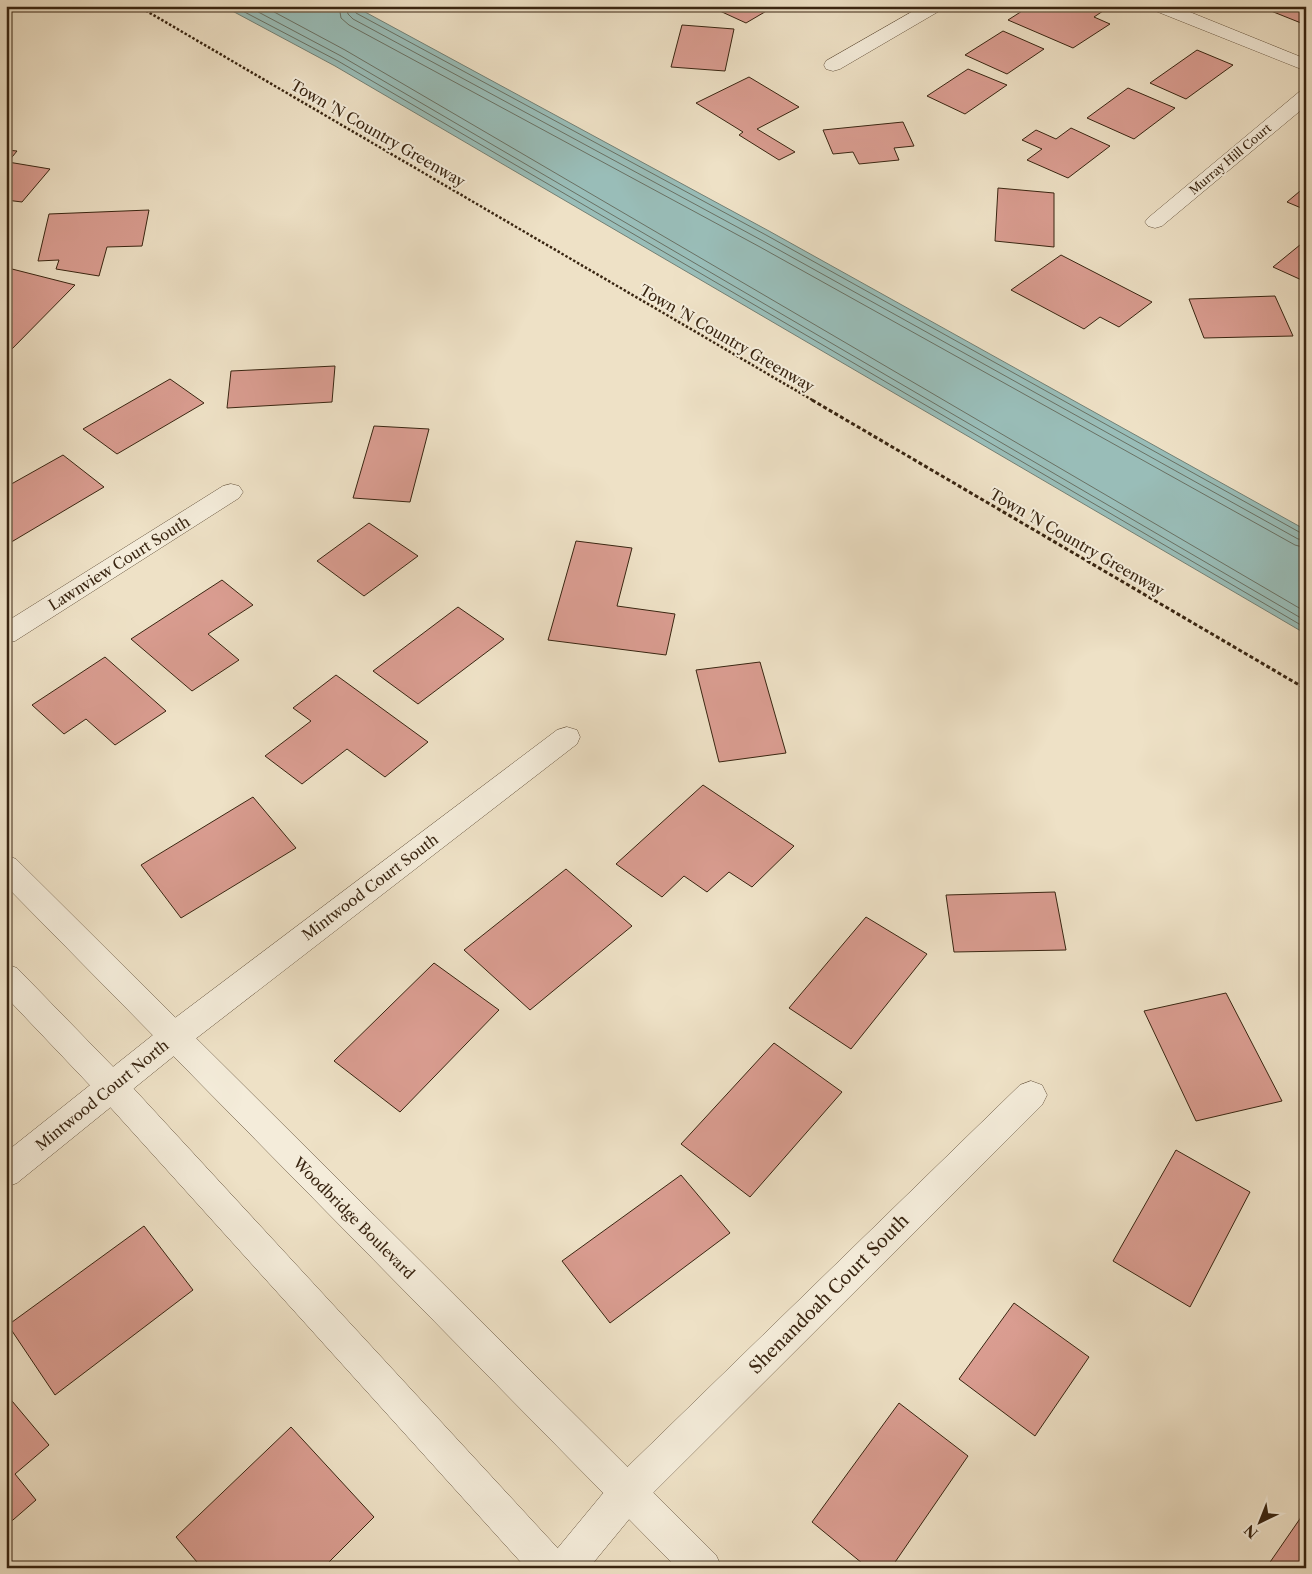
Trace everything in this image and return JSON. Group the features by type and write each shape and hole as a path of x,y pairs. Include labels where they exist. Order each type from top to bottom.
{"street":[{"path":"832,64 935,6"},
{"path":"1159,6 1306,66"},
{"name":"Murray Hill Court","path":"1155,222 1306,96"},
{"name":"Lawnview Court South","path":"6,634 231,492"},
{"name":"Mintwood Court South","path":"174,1037 567,737"},
{"name":"Woodbridge Boulevard","path":"6,867 703,1568"},
{"path":"6,977 112,1087 551,1568"},
{"name":"Mintwood Court North","path":"6,1172 174,1037"},
{"name":"Shenandoah Court South","path":"565,1568 627,1493 1031,1096"}],"path":[{"name":"Town 'N Country Greenway","path":"138,6 1306,689"}],"water":[{"path":"223,6 354,6 769,231 1306,530 1306,634 335,66"}],"building":[{"path":"709,6 775,6 746,23"},
{"path":"1030,6 1099,6 1106,9 1094,17 1110,24 1073,48 1008,20"},
{"path":"1270,6 1306,6 1306,25 1266,9"},
{"path":"682,25 734,29 725,71 671,67"},
{"path":"1003,31 1044,49 1007,74 965,55"},
{"path":"1197,50 1233,65 1186,99 1150,83"},
{"path":"968,69 1007,85 965,114 927,96"},
{"path":"749,77 799,107 757,129 795,152 779,160 739,135 743,132 696,103"},
{"path":"1128,88 1175,108 1134,139 1087,118"},
{"path":"903,122 914,146 894,148 899,160 859,164 853,152 833,154 823,130"},
{"path":"1071,128 1110,146 1068,178 1027,160 1042,149 1022,140 1036,130 1056,139"},
{"path":"6,150 17,151 8,162 50,169 22,202 6,200"},
{"path":"1306,186 1306,210 1287,202"},
{"path":"998,188 1054,193 1054,247 995,241"},
{"path":"149,210 142,246 107,247 99,276 56,269 59,260 38,261 49,214"},
{"path":"1306,240 1306,282 1273,267"},
{"path":"1061,255 1152,302 1119,327 1100,317 1084,329 1011,290"},
{"path":"12,269 75,285 6,355 6,274"},
{"path":"1275,296 1293,336 1204,338 1189,299"},
{"path":"335,366 332,402 227,408 231,371"},
{"path":"170,379 204,403 117,454 83,429"},
{"path":"374,426 429,429 410,502 353,498"},
{"path":"63,455 104,487 8,544 6,542 6,487"},
{"path":"369,523 418,556 364,596 317,561"},
{"path":"576,541 632,548 617,606 675,614 666,655 548,640"},
{"path":"222,580 253,605 208,634 239,660 192,691 131,639"},
{"path":"458,607 504,639 418,704 373,671"},
{"path":"105,657 166,711 115,745 86,719 64,734 32,705"},
{"path":"760,662 786,753 719,762 696,670"},
{"path":"336,675 428,742 385,777 347,749 302,784 265,756 311,721 293,708"},
{"path":"703,785 794,846 752,887 729,872 707,892 684,876 662,897 616,864"},
{"path":"253,797 296,848 181,918 141,865"},
{"path":"566,869 632,926 530,1010 464,950"},
{"path":"1055,892 1066,950 954,952 946,895"},
{"path":"866,917 927,954 851,1049 789,1008"},
{"path":"434,963 499,1010 400,1112 334,1061"},
{"path":"1226,993 1282,1101 1196,1121 1144,1011"},
{"path":"774,1043 842,1092 750,1197 681,1144"},
{"path":"1176,1150 1250,1192 1190,1307 1113,1261"},
{"path":"681,1175 730,1233 610,1323 562,1261"},
{"path":"144,1226 193,1290 55,1395 8,1325"},
{"path":"1014,1303 1089,1357 1035,1436 959,1379"},
{"path":"7,1395 49,1445 15,1474 36,1500 6,1526"},
{"path":"899,1403 968,1456 891,1568 868,1568 812,1522"},
{"path":"291,1427 374,1517 323,1568 202,1568 176,1537"},
{"path":"1306,1510 1306,1568 1266,1568"}]}
